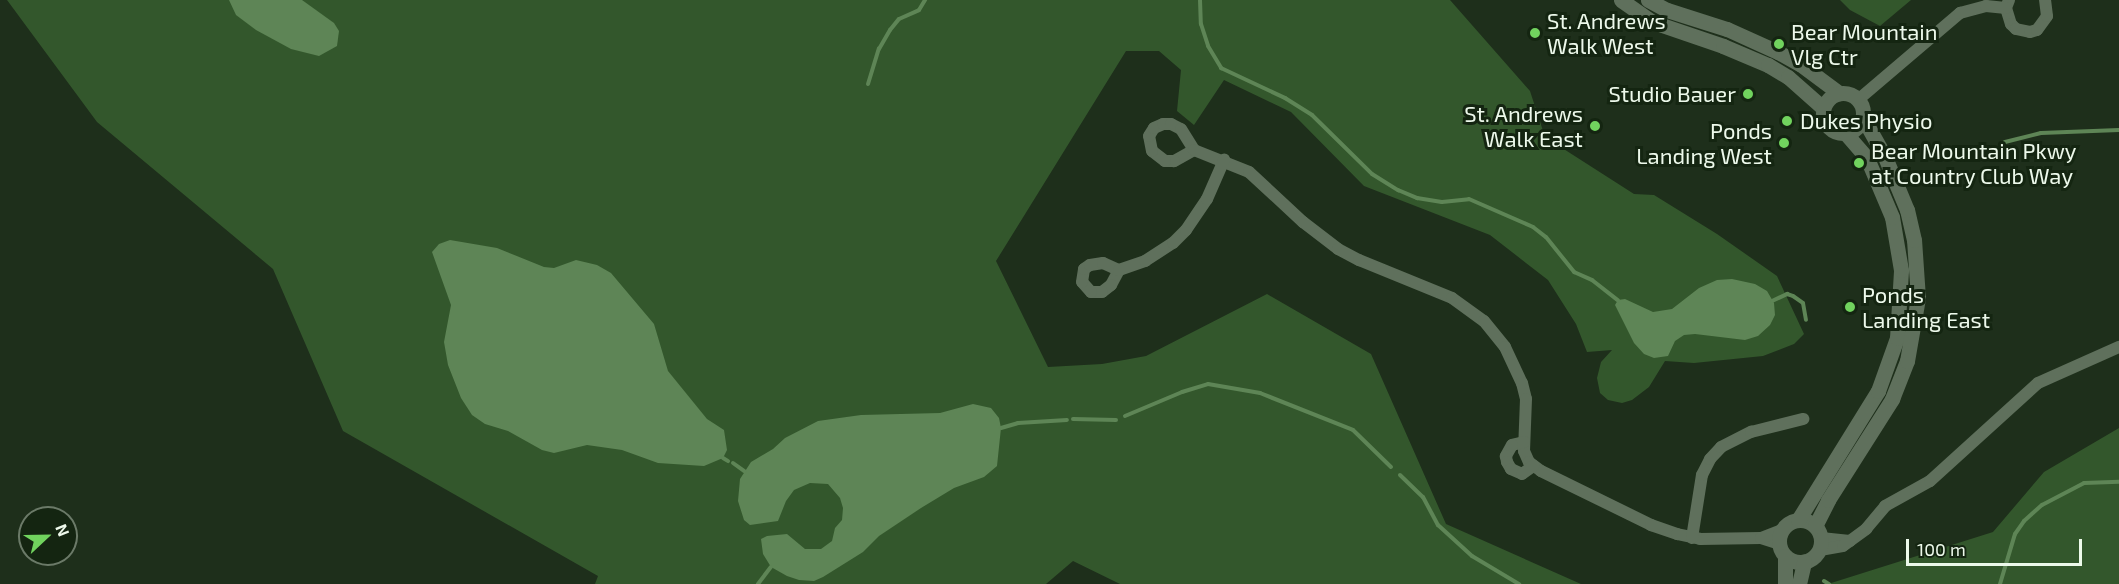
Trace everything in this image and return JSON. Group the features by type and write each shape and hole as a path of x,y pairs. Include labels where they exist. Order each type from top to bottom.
{"street":[{"path":"1621,0 1653,22 1739,51 1768,65 1788,77 1823,108"},
{"path":"1648,0 1667,10 1727,29 1778,52 1800,64 1839,93 1853,94 1859,99 1864,111 1863,118 1853,131 1836,132 1823,118 1826,101 1839,93"},
{"path":"1859,99 1960,13 1986,6 2007,4 2011,24 2016,29 2030,32 2037,30 2047,16 2044,0"},
{"path":"1194,150 1224,160 1249,172 1303,222 1338,249 1359,260 1452,298 1484,321 1505,347 1522,383 1526,399 1524,442 1526,456 1533,466 1651,525 1692,537 1761,538 1782,543 1797,562 1804,562 1811,560 1828,500 1892,399 1907,362 1918,298 1914,240 1907,210 1886,157 1863,118"},
{"path":"1785,584 1782,543 1878,391 1897,338 1901,270 1892,217 1867,158 1845,133"},
{"path":"1119,270 1160,253 1186,230 1207,199 1224,160"},
{"path":"1798,520 1819,538 1843,546 1866,529 1885,506 1930,481 2038,383 2119,347"},
{"path":"1692,537 1702,475 1710,459 1721,447 1751,432 1803,419"},
{"path":"1524,442 1512,445 1506,456 1507,462 1510,469 1521,474 1533,466"},
{"path":"1798,584 1804,562"}],"shaded area":[{"path":"7,0 1450,0 1530,91 1545,137 1634,194 1654,195 1717,234 1777,276 1804,334 1794,344 1763,356 1694,363 1665,361 1649,387 1632,400 1622,403 1608,400 1600,393 1597,378 1601,362 1612,350 1587,352 1576,324 1548,280 1490,235 1364,186 1291,112 1224,80 1194,125 1177,111 1181,70 1159,51 1126,51 996,261 1048,367 1102,364 1146,356 1267,294 1371,354 1446,524 1581,584 1120,584 1073,561 1046,584 595,584 598,576 343,431 273,269 97,122"},
{"path":"229,0 302,0 334,23 339,31 337,46 319,56 291,49 256,30 236,15"},
{"path":"1840,0 1911,0 1880,26 1850,10"},
{"path":"450,240 497,248 544,267 554,268 576,260 597,265 611,273 654,324 668,371 707,419 724,430 727,450 723,458 704,466 658,463 622,450 587,445 554,453 542,450 508,431 485,424 472,415 461,398 448,365 444,342 451,305 432,252 439,244"},
{"path":"1732,279 1755,284 1767,291 1774,303 1775,315 1770,325 1758,336 1745,340 1695,334 1684,335 1675,341 1668,356 1654,358 1644,354 1634,343 1615,305 1618,300 1625,299 1653,312 1672,309 1699,288 1717,280"},
{"path":"973,404 991,408 999,418 1001,428 997,466 984,477 954,488 921,508 879,536 863,552 814,581 799,580 771,567 763,554 761,539 767,536 787,534 805,549 821,549 832,541 835,528 842,520 843,508 840,498 828,484 810,483 794,490 786,501 778,521 750,525 744,520 738,501 740,479 751,462 773,449 785,438 818,421 861,415 940,413"},
{"path":"2119,428 2119,584 1828,584 1993,532 2044,472"}],"waterway":[{"path":"868,84 879,49 890,30 899,19 919,10 925,0"},
{"path":"1200,0 1201,24 1208,46 1221,68 1285,98 1312,115 1372,174 1398,190 1417,198 1442,202 1469,199 1533,227 1546,237 1574,272 1592,280 1618,300"},
{"path":"2005,142 2041,133 2119,130"},
{"path":"1772,301 1787,294 1793,296 1803,303 1806,320"},
{"path":"1125,416 1182,392 1208,384 1260,393 1353,430 1391,467"},
{"path":"1073,419 1116,420"},
{"path":"1001,428 1018,423 1067,420"},
{"path":"723,458 728,461"},
{"path":"733,463 744,471"},
{"path":"1400,475 1423,497 1438,525 1472,556 1519,584"},
{"path":"2000,584 2015,534 2024,521 2042,505 2084,483 2119,482"},
{"path":"758,584 771,567"},
{"path":"1824,581 1829,584"}],"place":[{"name":"St. Andrews Walk West","path":"1535,33"},
{"name":"Bear Mountain Vlg Ctr","path":"1779,44"},
{"name":"Studio Bauer","path":"1748,94"},
{"name":"Dukes Physio","path":"1787,121"},
{"name":"St. Andrews Walk East","path":"1595,126"},
{"name":"Ponds Landing West","path":"1784,143"},
{"name":"Bear Mountain Pkwy at Country Club Way","path":"1859,163"},
{"name":"Ponds Landing East","path":"1850,307"}]}
